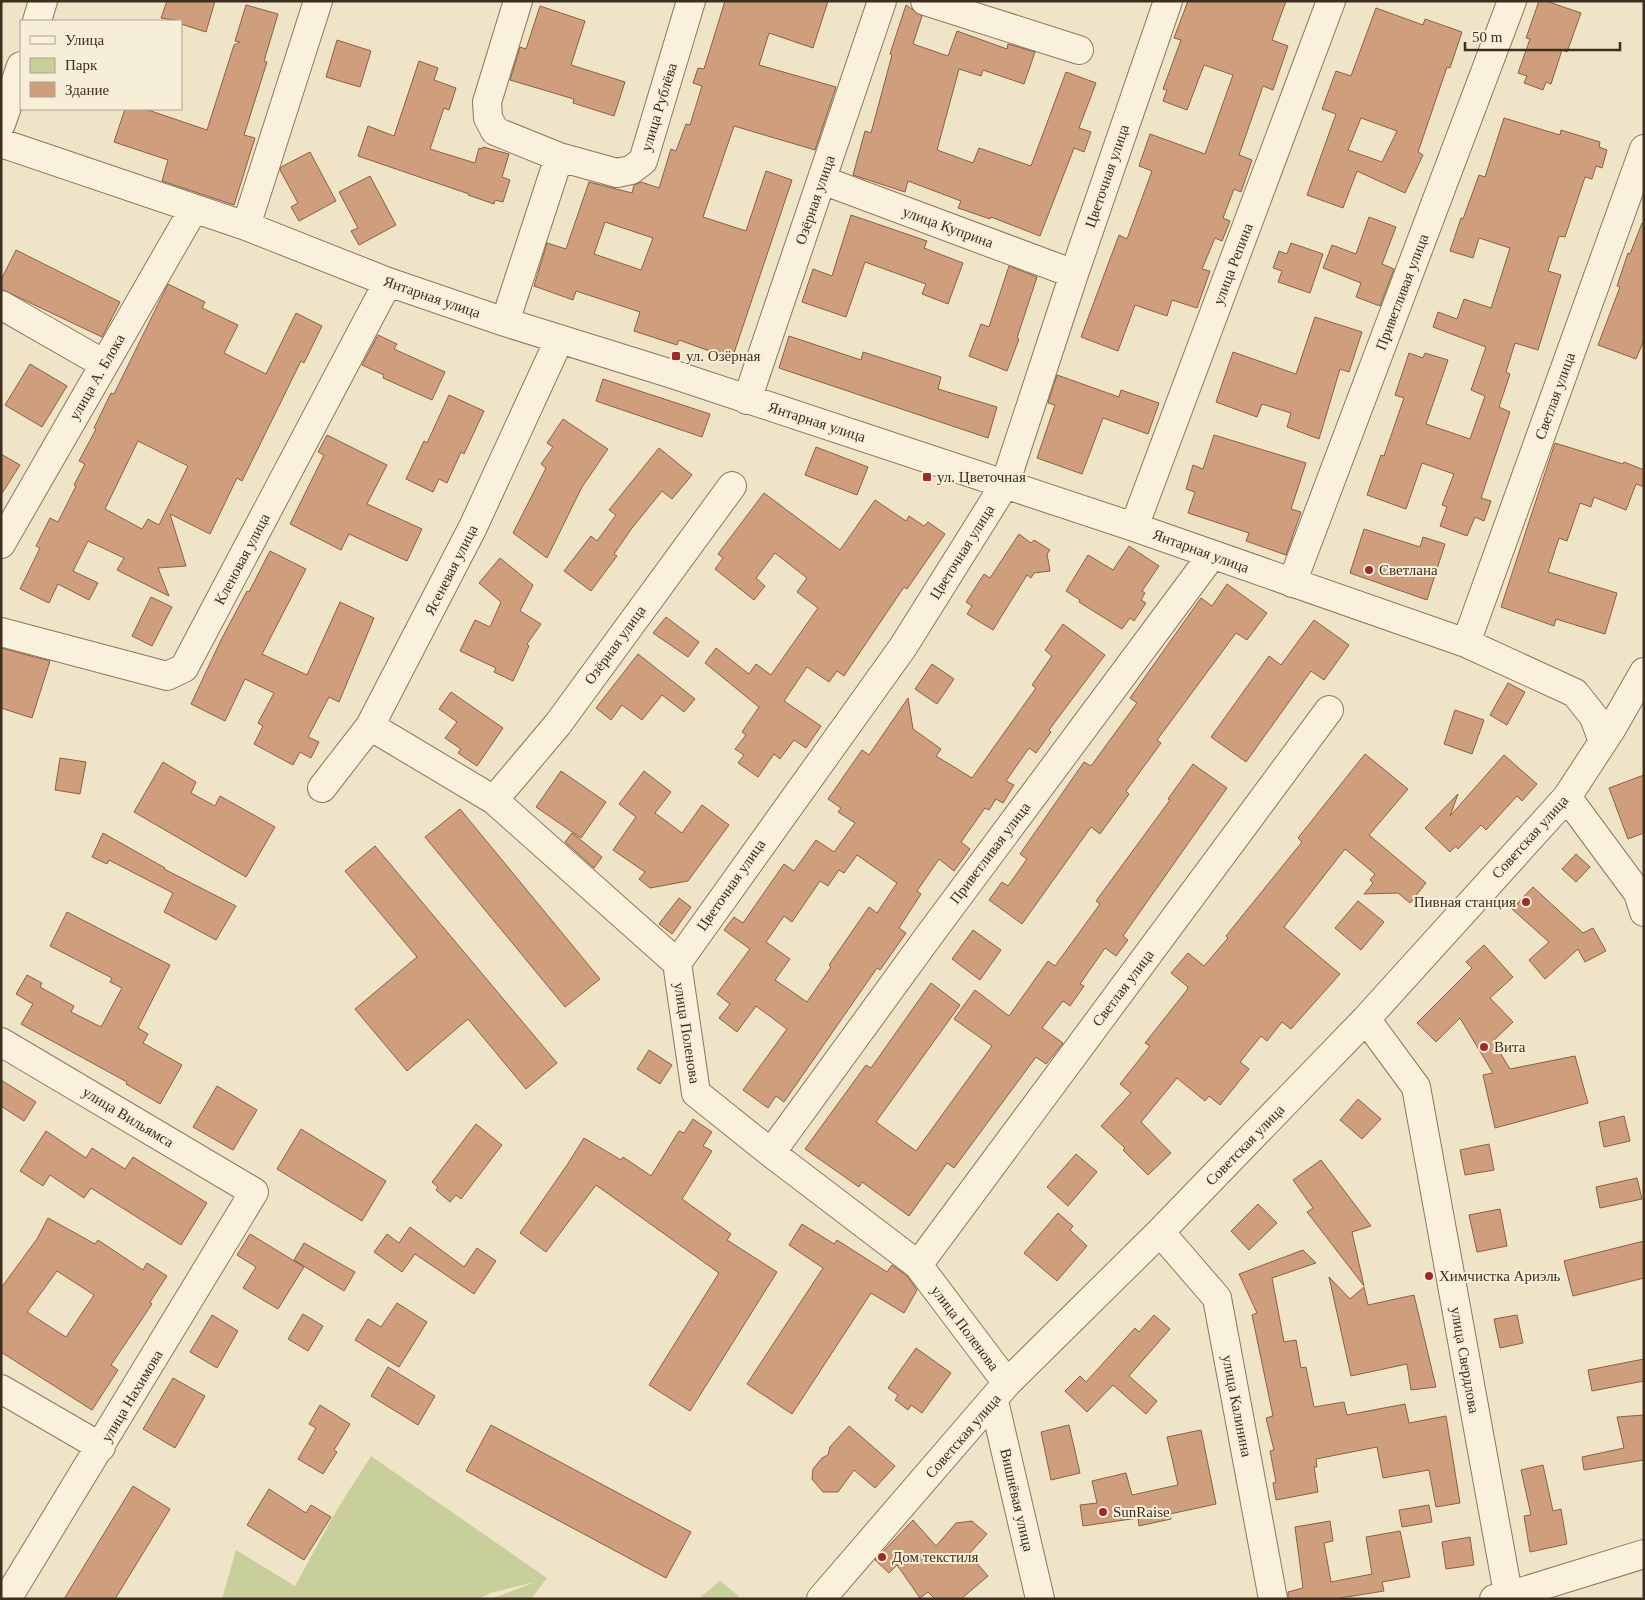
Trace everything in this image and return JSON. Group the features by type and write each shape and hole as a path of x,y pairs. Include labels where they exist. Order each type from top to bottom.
{"street":[{"path":"36,20 43,1"},
{"path":"246,226 318,1"},
{"path":"505,322 559,157 495,131 488,118 487,102 518,1"},
{"name":"улица Рублёва","path":"559,157 617,173 631,170 643,162 691,1"},
{"name":"Озёрная улица","path":"747,400 882,1"},
{"path":"925,1 1079,50"},
{"name":"Цветочная улица","path":"677,963 903,646 1005,484 1074,274 1168,1"},
{"name":"улица Репина","path":"1134,527 1331,1"},
{"name":"Приветливая улица","path":"1292,584 1512,1"},
{"path":"1,124 20,69"},
{"name":"Янтарная улица","path":"1,143 193,210 246,226 388,282 505,322 1134,527 1292,584 1466,643 1575,692 1594,717 1603,742"},
{"name":"Светлая улица","path":"1466,643 1644,149"},
{"name":"улица Куприна","path":"822,180 1074,274"},
{"name":"улица А. Блока","path":"2,542 193,210"},
{"name":"Кленовая улица","path":"1,632 167,676 184,668 388,282"},
{"path":"1,305 104,364"},
{"name":"Ясеневая улица","path":"322,788 370,726 474,527 559,340"},
{"name":"Озёрная улица","path":"494,800 558,724 732,486"},
{"name":"Приветливая улица","path":"771,1153 928,937 1212,556"},
{"name":"Советская улица","path":"821,1599 1001,1392 1160,1232 1366,1019 1568,797 1640,687"},
{"name":"Светлая улица","path":"918,1265 1329,710"},
{"name":"улица Поленова","path":"370,726 494,800 677,963 696,1093 918,1265 1001,1392"},
{"path":"1568,797 1638,893 1644,912"},
{"name":"улица Свердлова","path":"1366,1019 1416,1087 1504,1598"},
{"name":"улица Вильямса","path":"1,1042 254,1192"},
{"name":"улица Нахимова","path":"7,1599 254,1192"},
{"name":"улица Калинина","path":"1160,1232 1217,1298 1273,1599"},
{"path":"1,1389 101,1447"},
{"name":"Вишнёвая улица","path":"1001,1392 1040,1599"},
{"path":"1504,1598 1644,1554"}],"green space":[{"path":"371,1456 547,1578 531,1599 491,1599 535,1582 490,1593 479,1599 222,1599 236,1550 295,1586 335,1513"},
{"path":"720,1581 739,1596 735,1599 698,1599"}],"building":[{"path":"167,1 215,1 206,32 182,24 182,20 161,18"},
{"path":"725,1 828,1 813,48 769,33 759,65 836,87 815,150 734,126 703,217 746,231 766,171 792,180 732,359 679,340 677,345 634,331 640,312 576,291 573,300 534,286 547,243 566,249 589,182 632,193 634,185 641,182 659,188 671,149 676,151 686,124 690,125 702,86 693,83 698,68 704,69","holes":["605,222 653,238 641,270 594,254"]},
{"path":"1188,1 1286,1 1272,40 1288,46 1273,90 1263,86 1239,155 1252,160 1241,192 1234,189 1223,218 1230,221 1222,241 1215,238 1202,269 1210,271 1197,308 1172,300 1167,316 1135,305 1118,351 1081,337 1119,235 1127,239 1152,171 1139,166 1150,134 1205,154 1233,75 1204,65 1187,110 1163,101 1167,90 1163,89 1181,40 1174,38"},
{"path":"1539,1 1546,1 1581,13 1567,52 1562,50 1551,84 1546,82 1543,90 1524,83 1527,76 1518,73 1530,39 1526,38"},
{"path":"246,5 278,14 264,61 267,62 244,135 255,138 234,205 162,181 168,160 114,142 125,110 148,110 207,130 234,45 240,42 235,41"},
{"path":"906,5 922,16 913,44 948,56 957,31 1007,49 1008,44 1035,52 1024,84 983,70 981,76 959,69 937,150 973,163 979,148 1031,166 1066,72 1096,83 1079,128 1091,132 1084,152 1074,148 1040,236 991,217 990,219 958,208 961,201 908,181 905,192 853,175 865,131 871,133 892,55 890,54"},
{"path":"540,6 585,21 571,65 625,82 614,116 573,103 574,99 510,80 520,47 526,49"},
{"path":"1376,8 1423,25 1425,19 1462,32 1450,68 1447,67 1418,152 1423,155 1405,193 1357,171 1343,208 1307,195 1336,114 1322,109 1336,71 1351,76","holes":["1361,118 1397,131 1382,162 1348,150"]},
{"path":"337,40 371,51 360,87 326,77"},
{"path":"419,61 438,68 434,80 456,88 449,110 444,108 430,149 475,163 479,148 482,149 483,147 509,154 502,177 510,180 503,202 495,200 494,204 358,156 368,126 394,136"},
{"path":"1504,118 1560,135 1561,130 1600,142 1599,147 1607,150 1602,168 1596,166 1592,179 1585,177 1565,237 1559,236 1548,271 1561,275 1538,350 1515,343 1506,372 1510,374 1499,407 1510,412 1481,498 1491,501 1484,521 1475,517 1467,536 1440,526 1447,507 1442,505 1454,474 1422,463 1406,509 1367,495 1381,455 1384,456 1404,398 1395,395 1409,353 1423,358 1425,353 1448,360 1426,424 1470,439 1485,396 1471,390 1486,347 1433,327 1438,312 1457,319 1464,299 1491,308 1510,248 1479,238 1473,258 1450,251 1479,175 1485,177"},
{"path":"310,152 336,201 299,221 291,207 298,203 280,170 281,167"},
{"path":"370,176 396,225 359,245 351,231 358,228 339,192"},
{"path":"851,215 927,241 924,248 963,263 948,304 922,294 926,284 865,262 846,317 802,302 813,269 832,276"},
{"path":"1369,217 1396,227 1382,264 1394,269 1380,306 1356,297 1361,283 1323,268 1332,245 1356,254"},
{"path":"1642,223 1644,223 1644,340 1636,359 1598,345 1620,287 1617,286 1628,253 1630,254"},
{"path":"1291,243 1323,254 1310,293 1278,282 1282,271 1273,268 1279,251 1287,254"},
{"path":"16,250 120,302 102,337 1,289 1,280"},
{"path":"1009,266 1037,277 1017,338 1019,339 1007,371 969,356 981,324 989,327"},
{"path":"168,284 205,302 202,308 238,325 224,353 266,374 296,313 322,326 304,363 301,361 242,481 237,478 210,534 170,514 186,566 158,568 169,596 117,570 124,558 88,541 73,571 98,583 89,600 58,584 49,603 20,589 40,548 36,546 50,518 58,522 76,486 74,485 85,464 79,461 96,429 94,428 111,393 114,394","holes":["138,441 188,466 159,525 148,519 142,529 105,509"]},
{"path":"1315,317 1362,332 1349,372 1340,369 1319,439 1287,427 1291,413 1262,404 1257,417 1216,402 1233,352 1296,374"},
{"path":"378,335 397,344 394,349 445,372 432,400 383,378 384,375 362,365"},
{"path":"789,336 861,360 863,352 941,377 938,389 997,407 988,438 779,368"},
{"path":"30,364 67,386 42,427 5,405"},
{"path":"1057,375 1119,397 1121,390 1159,403 1148,434 1103,418 1082,474 1037,458 1055,405 1048,403"},
{"path":"603,379 710,414 702,437 596,401"},
{"path":"449,395 484,411 464,454 461,452 447,483 439,479 433,492 406,479 424,441 427,443"},
{"path":"563,419 608,449 582,487 547,558 513,533 546,468 541,464 553,447 547,443"},
{"path":"327,435 387,465 367,504 422,529 407,561 349,534 341,550 290,524 324,455 318,452"},
{"path":"1214,435 1306,463 1291,509 1301,512 1286,555 1246,541 1249,533 1188,513 1195,492 1186,489 1193,465 1203,469"},
{"path":"1555,443 1623,464 1624,462 1644,470 1644,487 1636,484 1626,510 1594,497 1591,507 1580,503 1567,541 1559,538 1548,572 1617,593 1605,634 1556,619 1554,626 1501,607"},
{"path":"816,447 868,467 857,495 805,475"},
{"path":"659,448 692,475 672,499 662,491 632,528 614,554 617,556 591,591 564,571 591,536 597,541 616,515 609,510"},
{"path":"1,454 20,465 1,495"},
{"path":"764,493 840,550 875,500 906,521 909,516 924,526 928,522 945,534 907,589 904,587 844,676 837,671 829,682 807,667 784,701 821,726 806,748 794,740 780,759 774,754 758,777 738,763 744,755 735,749 746,735 742,732 759,707 705,663 716,648 749,674 756,664 771,675 818,608 797,592 807,578 775,553 756,578 765,586 754,600 715,569 723,558 718,554"},
{"path":"1364,529 1420,547 1423,537 1445,544 1427,600 1350,573"},
{"path":"1019,534 1031,543 1034,540 1050,550 1047,554 1050,571 1034,573 1031,578 1027,575 993,630 967,614 972,606 966,602 984,574 990,578"},
{"path":"1129,546 1159,566 1142,591 1145,593 1141,600 1146,603 1134,621 1130,618 1122,629 1079,602 1080,600 1066,591 1088,555 1113,570"},
{"path":"270,551 306,569 262,654 307,675 340,602 374,618 339,702 329,697 308,737 319,742 311,758 300,752 293,765 254,744 263,726 258,723 274,693 245,679 225,721 191,704 221,640"},
{"path":"500,558 533,585 520,611 541,624 527,644 529,646 513,681 494,672 496,668 460,651 475,620 490,627 501,602 479,583"},
{"path":"1227,584 1267,613 1247,640 1236,633 1157,740 1161,743 1126,791 1129,794 1100,834 1091,827 1022,924 989,900 1002,882 1008,886 1027,859 1020,854 1084,762 1091,766 1137,703 1130,698 1201,598 1212,606"},
{"path":"151,597 172,607 152,646 132,636"},
{"path":"666,617 699,642 688,657 653,633"},
{"path":"1314,620 1349,645 1324,680 1311,671 1246,762 1211,737 1269,656 1281,665"},
{"path":"1063,624 1105,655 1049,730 1051,732 1036,753 1029,748 1006,781 1014,785 1003,803 996,799 989,810 985,808 961,842 970,849 954,871 939,859 917,891 921,894 899,928 906,933 880,970 877,968 784,1102 776,1096 768,1108 743,1090 787,1029 756,1006 737,1032 719,1018 730,1004 717,994 750,949 724,930 734,917 743,923 784,864 794,871 816,840 834,852 855,823 838,812 841,808 828,799 862,750 869,755 908,698 913,729 941,749 936,756 972,778 1036,688 1032,685 1052,656 1045,650","holes":["857,855 897,883 877,913 869,907 829,965 831,967 807,1002 775,980 790,959 766,942 784,916 792,922 820,881 828,886 839,870 844,873"]},
{"path":"1,648 50,661 32,718 1,708"},
{"path":"638,654 695,699 684,712 662,695 642,720 622,705 611,720 596,708"},
{"path":"932,664 954,679 937,704 915,689"},
{"path":"1508,683 1525,692 1507,725 1490,715"},
{"path":"451,692 503,728 477,766 458,753 461,749 445,738 457,722 439,709"},
{"path":"1455,710 1484,720 1472,754 1444,744"},
{"path":"1365,754 1408,789 1369,835 1426,883 1410,903 1398,893 1364,894 1373,883 1370,880 1375,874 1345,849 1284,927 1340,974 1291,1029 1282,1022 1267,1041 1261,1036 1240,1062 1249,1069 1220,1105 1209,1096 1205,1101 1177,1078 1141,1122 1171,1153 1148,1175 1123,1150 1125,1148 1101,1126 1131,1093 1120,1084 1150,1046 1145,1043 1187,990 1188,987 1171,973 1188,953 1204,966 1302,842 1298,838"},
{"path":"1504,755 1537,784 1522,801 1517,796 1486,830 1481,825 1458,849 1456,846 1450,852 1425,828 1458,794 1450,816"},
{"path":"60,758 86,762 80,794 55,790"},
{"path":"163,762 196,782 191,793 215,806 220,796 275,827 246,877 134,812"},
{"path":"1193,764 1227,788 1123,936 1128,940 1116,956 1105,948 1080,984 1084,986 1070,1006 1063,1001 1042,1028 1063,1043 1046,1064 1036,1057 954,1168 947,1163 909,1216 862,1182 859,1187 805,1149 866,1065 871,1068 931,983 960,1005 876,1122 916,1151 992,1046 954,1019 975,990 1009,1016 1048,961 1055,966 1100,904 1096,901 1170,800 1168,799"},
{"path":"561,771 606,802 581,838 536,807"},
{"path":"644,771 671,792 655,813 682,833 702,805 729,825 688,881 650,888 639,879 645,872 613,850 636,817 619,804"},
{"path":"1644,775 1644,833 1628,839 1609,788"},
{"path":"460,809 600,979 565,1007 425,837"},
{"path":"103,833 164,869 236,906 216,940 164,912 173,893 109,860 107,864 92,857"},
{"path":"572,833 602,857 594,868 565,842"},
{"path":"375,846 557,1063 526,1089 468,1019 407,1071 355,1009 417,957 345,871"},
{"path":"1576,854 1590,867 1576,882 1562,869"},
{"path":"1533,887 1583,933 1593,928 1606,951 1585,962 1578,949 1545,979 1529,960 1549,942 1512,909"},
{"path":"679,898 691,907 672,934 659,924"},
{"path":"1358,901 1384,922 1361,950 1335,928"},
{"path":"67,912 170,965 138,1028 148,1034 143,1043 182,1065 160,1104 126,1084 127,1082 21,1024 33,1004 16,994 27,975 42,983 40,987 74,1006 71,1012 101,1027 122,988 110,982 112,978 50,946"},
{"path":"973,930 1001,950 980,980 952,959"},
{"path":"1484,945 1513,977 1490,998 1513,1022 1493,1041 1510,1069 1575,1056 1588,1103 1495,1128 1483,1075 1493,1073 1460,1018 1436,1042 1417,1023 1472,968 1466,962"},
{"path":"649,1050 672,1065 660,1084 637,1069"},
{"path":"1,1080 36,1102 24,1121 1,1106"},
{"path":"217,1086 257,1110 233,1150 193,1127"},
{"path":"1358,1099 1381,1119 1362,1139 1340,1120"},
{"path":"1624,1116 1630,1141 1604,1147 1599,1122"},
{"path":"693,1119 712,1132 703,1146 712,1151 682,1199 731,1234 727,1240 777,1272 690,1411 649,1385 719,1273 596,1185 546,1252 520,1233 584,1138 621,1160 623,1157 651,1176 679,1131 684,1133"},
{"path":"476,1124 502,1145 461,1199 456,1195 450,1202 436,1190 438,1187 432,1182"},
{"path":"301,1129 386,1181 362,1221 277,1169"},
{"path":"46,1131 86,1158 92,1148 125,1169 133,1157 207,1203 181,1245 91,1188 84,1198 50,1175 43,1186 20,1171"},
{"path":"1489,1144 1494,1170 1465,1175 1460,1150"},
{"path":"1076,1154 1097,1172 1068,1206 1047,1187"},
{"path":"1321,1160 1371,1226 1352,1232 1364,1286 1307,1212 1313,1208 1293,1180"},
{"path":"1637,1178 1642,1199 1600,1208 1596,1187"},
{"path":"1258,1204 1277,1223 1249,1250 1231,1231"},
{"path":"1500,1209 1507,1246 1477,1252 1469,1215"},
{"path":"1058,1213 1073,1226 1070,1230 1087,1246 1057,1281 1024,1253"},
{"path":"48,1218 95,1244 98,1240 143,1270 147,1263 167,1276 150,1302 152,1304 111,1365 118,1370 92,1410 1,1352 1,1288 37,1239","holes":["57,1271 94,1295 66,1337 27,1312"]},
{"path":"802,1224 834,1244 837,1240 887,1272 892,1265 907,1276 917,1290 904,1313 871,1293 792,1414 747,1384 823,1268 789,1245"},
{"path":"410,1227 464,1267 477,1248 496,1261 474,1294 415,1254 402,1272 374,1252 387,1234 399,1243"},
{"path":"250,1234 304,1267 278,1309 243,1288 256,1267 237,1255"},
{"path":"1644,1241 1644,1278 1573,1296 1564,1261"},
{"path":"304,1243 355,1272 344,1291 294,1260"},
{"path":"1303,1250 1316,1263 1272,1278 1284,1342 1296,1340 1301,1368 1306,1367 1314,1407 1344,1402 1347,1415 1405,1404 1409,1423 1446,1416 1460,1503 1436,1507 1429,1470 1383,1478 1377,1447 1316,1459 1317,1467 1314,1467 1318,1492 1276,1500 1273,1483 1276,1482 1270,1451 1274,1450 1266,1418 1273,1416 1252,1315 1257,1313 1239,1274"},
{"path":"1329,1277 1350,1299 1364,1287 1368,1305 1414,1295 1436,1387 1411,1390 1407,1364 1351,1376"},
{"path":"397,1303 427,1322 399,1367 355,1340 368,1319 381,1327"},
{"path":"303,1314 323,1326 308,1351 288,1339"},
{"path":"212,1315 238,1331 217,1368 190,1352"},
{"path":"1154,1315 1170,1329 1129,1376 1157,1401 1146,1414 1113,1385 1087,1412 1065,1391 1080,1376 1086,1382 1135,1328 1139,1332"},
{"path":"1517,1315 1523,1343 1500,1348 1494,1319"},
{"path":"916,1348 951,1373 922,1413 911,1405 908,1410 895,1400 898,1395 888,1388"},
{"path":"1644,1359 1644,1381 1592,1391 1588,1370"},
{"path":"388,1367 435,1396 418,1425 371,1396"},
{"path":"173,1378 205,1396 175,1448 143,1429"},
{"path":"320,1405 350,1424 334,1450 337,1452 323,1474 298,1459 316,1428 309,1424"},
{"path":"1644,1415 1644,1460 1584,1470 1582,1457 1624,1448 1617,1417"},
{"path":"491,1425 691,1532 666,1578 466,1471"},
{"path":"1069,1425 1080,1473 1051,1480 1041,1432"},
{"path":"849,1426 895,1466 875,1488 854,1470 838,1492 823,1492 812,1479 813,1469 822,1458 828,1455 830,1447"},
{"path":"1201,1430 1216,1504 1170,1514 1171,1519 1139,1526 1138,1518 1083,1526 1080,1505 1097,1503 1092,1481 1126,1473 1132,1495 1178,1485 1167,1437"},
{"path":"1543,1465 1553,1511 1561,1509 1567,1544 1530,1552 1524,1516 1531,1515 1521,1470"},
{"path":"133,1486 170,1509 115,1599 64,1599"},
{"path":"269,1489 306,1513 311,1505 331,1517 304,1560 247,1525"},
{"path":"1429,1505 1432,1522 1402,1527 1399,1510"},
{"path":"913,1520 936,1546 956,1523 972,1521 987,1534 969,1554 988,1576 961,1599 935,1599 928,1592 920,1598 897,1565 889,1573 875,1560"},
{"path":"1330,1521 1333,1541 1324,1543 1331,1582 1372,1574 1366,1537 1400,1531 1410,1577 1382,1582 1384,1591 1334,1599 1288,1599 1288,1592 1303,1588 1295,1527"},
{"path":"1470,1537 1474,1565 1446,1569 1442,1542"}],"place":[{"name":"ул. Озёрная","path":"676,356"},
{"name":"ул. Цветочная","path":"927,477"},
{"name":"Светлана","path":"1369,570"},
{"name":"Пивная станция","path":"1526,902"},
{"name":"Вита","path":"1484,1047"},
{"name":"Химчистка Ариэль","path":"1429,1276"},
{"name":"SunRaise","path":"1103,1512"},
{"name":"Дом текстиля","path":"882,1557"}]}
